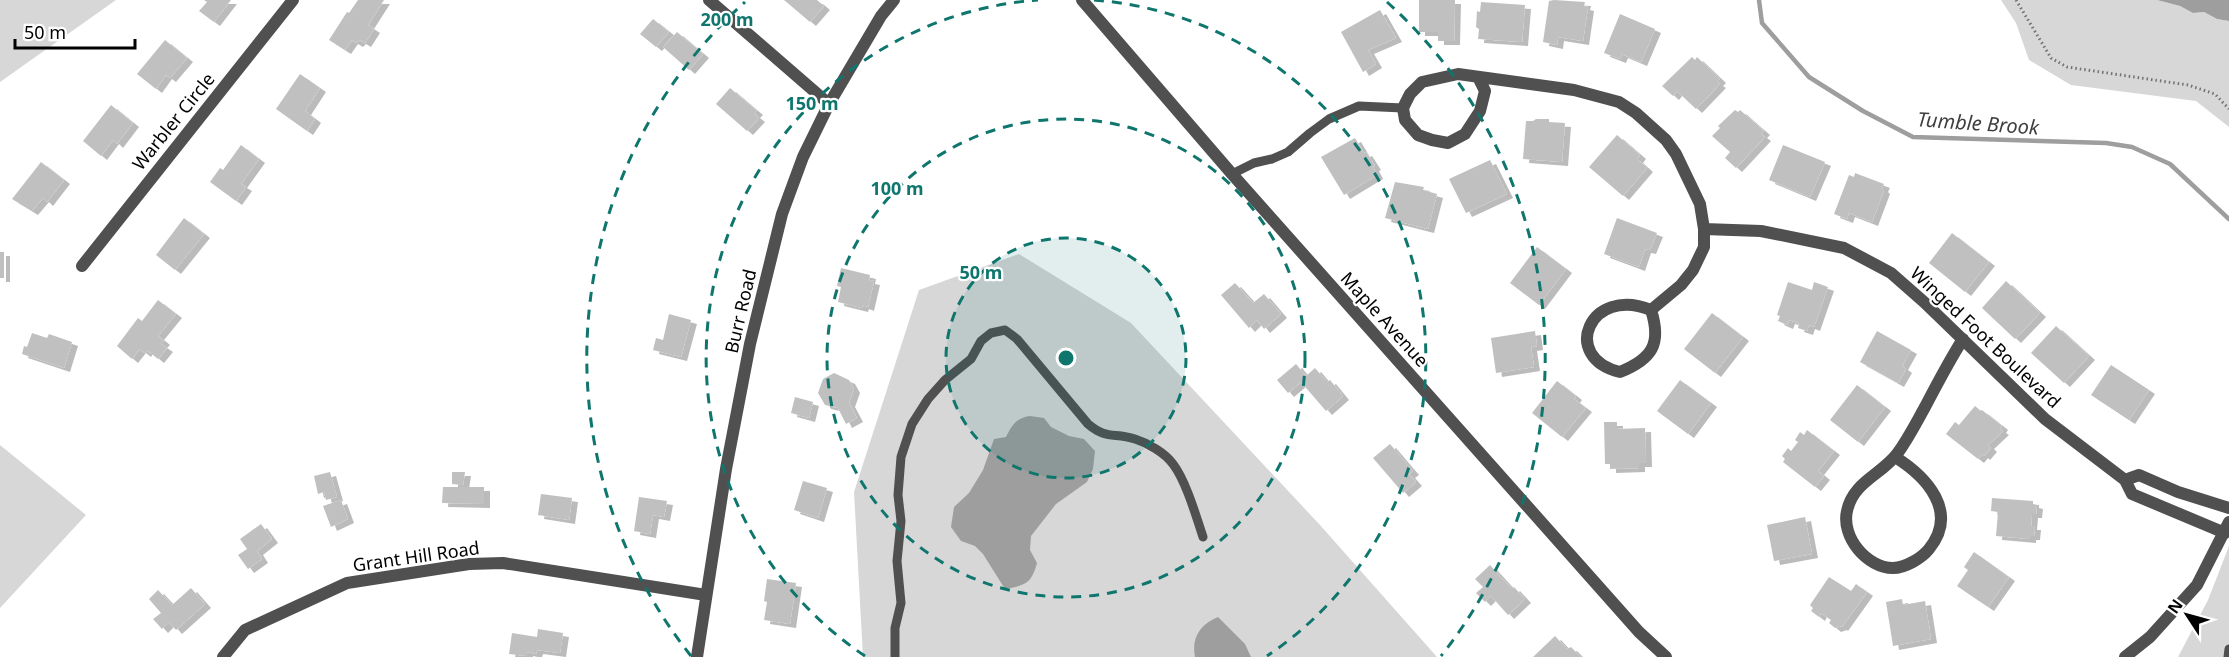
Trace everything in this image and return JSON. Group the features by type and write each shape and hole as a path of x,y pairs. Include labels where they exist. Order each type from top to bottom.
{"street":[{"name":"Warbler Circle","path":"82,266 293,0"},
{"path":"709,0 829,104"},
{"name":"Burr Road","path":"697,657 726,469 750,344 782,214 803,157 829,104 881,16 894,0"},
{"name":"Maple Avenue","path":"1082,0 1232,174 1631,623 1666,657"},
{"path":"1478,77 1485,91 1480,111 1465,134 1448,143 1418,135 1405,120 1402,108 1410,94 1422,82 1458,74 1574,90 1618,102 1636,112 1652,126 1676,154 1700,204 1704,247 1693,270 1681,285 1651,310"},
{"name":"Winged Foot Boulevard","path":"1704,228 1761,231 1844,248 1891,273 1963,339 2044,419 2125,480 2132,494 2227,528"},
{"path":"1622,305 1638,305 1651,310 1656,330 1654,348 1646,358 1620,372 1605,368 1593,358 1588,345 1588,330 1594,317 1606,308 1622,305"},
{"path":"1895,457 1920,476 1935,494 1942,512 1940,532 1928,550 1912,562 1893,568 1874,562 1860,553 1848,532 1846,512 1854,492 1864,480 1895,457 1908,439 1963,339"},
{"path":"2125,480 2139,475 2178,492 2229,508"},
{"path":"2125,657 2150,637 2197,585 2227,528"},
{"name":"Grant Hill Road","path":"223,657 245,630 347,583 469,564 503,563 706,595"}],"lane":[{"path":"1232,174 1254,163 1272,159 1287,152 1329,119 1359,106 1402,108"},
{"path":"895,657 895,628 901,603 897,561 901,521 898,495 901,457 912,424 928,399 945,380 971,359 981,341 991,333 1005,330 1017,339 1099,434 1134,438 1152,446 1173,464 1189,498 1203,537"},
{"path":"2228,657 2229,649"}],"path":[{"path":"2016,0 2051,58 2067,67 2188,86 2215,94 2229,109"}],"shaded area":[{"path":"0,0 116,0 0,82"},
{"path":"2001,0 2157,0 2180,6 2193,13 2204,12 2217,19 2229,21 2229,127 2196,101 2071,85 2029,60 2016,23"},
{"path":"2157,0 2229,0 2229,21 2217,19 2204,12 2193,13 2180,6"},
{"path":"1019,254 1131,323 1320,525 1437,657 863,657 854,492 919,290"},
{"path":"1030,416 1044,418 1051,427 1069,436 1084,439 1095,451 1093,469 1087,482 1056,504 1031,536 1030,550 1037,563 1030,579 1023,585 1005,589 983,554 975,546 961,541 951,527 954,507 969,493 983,470 994,439 1006,437 1015,423 1021,418"},
{"path":"0,445 86,515 0,608"},
{"path":"2229,546 2229,657 2178,657 2208,600"},
{"path":"1218,617 1245,644 1251,657 1195,657 1196,637 1202,627"}],"building":[{"path":"204,0 231,0 214,22 199,11 207,2"},
{"path":"358,0 384,0 368,25 374,29 365,43 352,40 345,50 329,40 347,12 349,13"},
{"path":"784,0 817,0 824,6 810,22"},
{"path":"1419,0 1455,0 1454,41 1438,41 1438,32 1419,32"},
{"path":"1549,1 1585,2 1584,6 1588,7 1583,41 1558,37 1557,45 1543,42"},
{"path":"1481,2 1525,5 1522,42 1478,39 1477,11 1480,12"},
{"path":"1380,10 1396,38 1368,50 1376,64 1363,72 1341,32"},
{"path":"1620,14 1655,29 1641,62 1622,54 1620,59 1604,53"},
{"path":"653,19 669,32 656,47 640,34"},
{"path":"677,32 703,54 689,70 663,47"},
{"path":"165,40 187,58 170,78 166,75 156,89 137,74"},
{"path":"1692,57 1695,60 1697,57 1720,79 1717,82 1720,84 1696,109 1677,91 1673,96 1662,86"},
{"path":"300,74 320,88 305,111 315,119 307,131 276,109"},
{"path":"730,88 757,111 754,114 759,118 747,131 716,104"},
{"path":"111,105 133,123 117,144 113,140 101,156 83,141"},
{"path":"1735,110 1738,112 1740,110 1764,131 1761,134 1765,137 1736,168 1725,158 1730,152 1712,136 1720,128 1718,126"},
{"path":"1536,119 1565,123 1562,162 1523,159 1526,121"},
{"path":"1617,135 1640,155 1637,159 1647,168 1623,196 1589,167"},
{"path":"1355,138 1375,166 1373,167 1377,175 1344,195 1321,157"},
{"path":"241,145 259,159 241,184 246,187 236,201 210,182 220,168 223,170"},
{"path":"1783,145 1825,162 1810,197 1769,180"},
{"path":"1490,160 1507,194 1466,213 1449,179"},
{"path":"41,162 64,180 47,202 43,198 32,211 12,199"},
{"path":"1855,173 1884,184 1882,188 1884,190 1872,222 1849,213 1847,219 1834,214 1849,175 1854,177"},
{"path":"1395,182 1424,187 1423,190 1437,194 1428,229 1385,218"},
{"path":"184,218 204,234 175,270 156,255"},
{"path":"1617,218 1657,233 1650,250 1645,249 1639,267 1604,254"},
{"path":"1952,233 1989,262 1965,292 1929,263"},
{"path":"1537,247 1566,269 1539,305 1510,283"},
{"path":"0,252 4,252 4,278 0,278"},
{"path":"841,268 870,275 869,280 874,281 868,307 863,305 862,308 838,302 841,287 837,286"},
{"path":"2006,281 2040,313 2015,339 1982,308"},
{"path":"1788,282 1812,290 1814,282 1828,287 1814,327 1809,325 1807,331 1798,328 1799,323 1789,320 1787,325 1778,321 1780,316 1777,315"},
{"path":"1235,283 1253,303 1264,294 1281,314 1264,329 1257,320 1249,328 1221,295"},
{"path":"158,300 176,314 158,336 164,341 161,344 167,348 158,359 147,350 145,353 140,349 132,359 117,346 138,318 142,321"},
{"path":"1712,313 1743,337 1715,373 1684,349"},
{"path":"669,314 691,320 681,357 653,350 656,338 663,340"},
{"path":"2056,326 2089,356 2064,383 2031,353"},
{"path":"1535,331 1537,346 1531,347 1534,367 1496,373 1491,338"},
{"path":"1877,331 1911,350 1902,366 1906,369 1898,383 1860,362"},
{"path":"32,333 47,338 49,334 72,342 64,368 22,354"},
{"path":"1296,364 1306,376 1315,368 1327,382 1330,380 1343,396 1326,411 1301,382 1288,393 1277,380"},
{"path":"2111,365 2149,390 2129,420 2091,395"},
{"path":"834,373 849,380 854,389 849,403 857,418 846,424 838,408 825,405 818,393 823,379"},
{"path":"1680,380 1711,403 1688,434 1657,411"},
{"path":"1557,381 1576,396 1574,399 1586,408 1562,437 1532,413"},
{"path":"1857,385 1885,407 1858,442 1830,420"},
{"path":"795,397 813,402 809,418 791,413"},
{"path":"1975,406 2002,426 2000,429 2003,431 1988,445 1991,448 1984,456 1982,454 1978,459 1946,434 1955,422 1959,425"},
{"path":"1604,422 1617,422 1617,429 1645,428 1646,463 1639,463 1639,468 1610,469 1610,464 1605,464"},
{"path":"1807,430 1834,451 1818,471 1824,476 1815,487 1783,462 1785,459 1782,456 1788,448 1791,451 1798,442 1795,440 1800,432 1804,435"},
{"path":"1390,444 1413,471 1409,474 1416,482 1403,493 1373,458"},
{"path":"330,472 337,497 326,500 324,492 318,494 314,476"},
{"path":"452,472 465,472 463,485 452,484"},
{"path":"803,481 827,488 818,518 794,510"},
{"path":"443,487 484,487 484,504 442,503"},
{"path":"541,494 572,498 569,520 538,515"},
{"path":"639,497 667,501 664,517 653,515 650,534 634,531"},
{"path":"1992,498 2033,501 2033,504 2037,505 2036,514 2032,514 2031,526 2035,526 2034,536 2030,536 2030,539 1996,536 1998,512 1991,511"},
{"path":"341,500 348,519 331,527 323,506"},
{"path":"1805,517 1812,554 1774,561 1767,525"},
{"path":"261,524 272,539 257,551 262,559 248,569 238,555 247,549 240,539"},
{"path":"1974,552 2009,577 1988,607 1957,586 1968,570 1964,567"},
{"path":"1490,565 1512,589 1514,587 1525,599 1508,615 1491,596 1485,602 1476,593 1483,587 1475,579"},
{"path":"1829,577 1851,591 1856,584 1867,592 1842,627 1835,628 1829,623 1831,620 1821,613 1819,617 1811,611 1813,608 1810,605"},
{"path":"767,579 796,583 790,624 764,620"},
{"path":"191,588 205,604 176,630 169,622 162,629 153,619 161,613 149,599 158,590 172,605"},
{"path":"1902,599 1903,605 1925,601 1931,639 1893,646 1886,602"},
{"path":"538,629 563,633 560,653 537,650 536,654 527,652 527,656 509,654 512,633 537,637"},
{"path":"1555,636 1567,649 1571,647 1581,657 1533,657"}],"waterway":[{"name":"Tumble Brook","path":"1759,0 1762,23 1809,77 1863,111 1913,137 2106,143 2132,147 2170,164 2229,219"}]}
